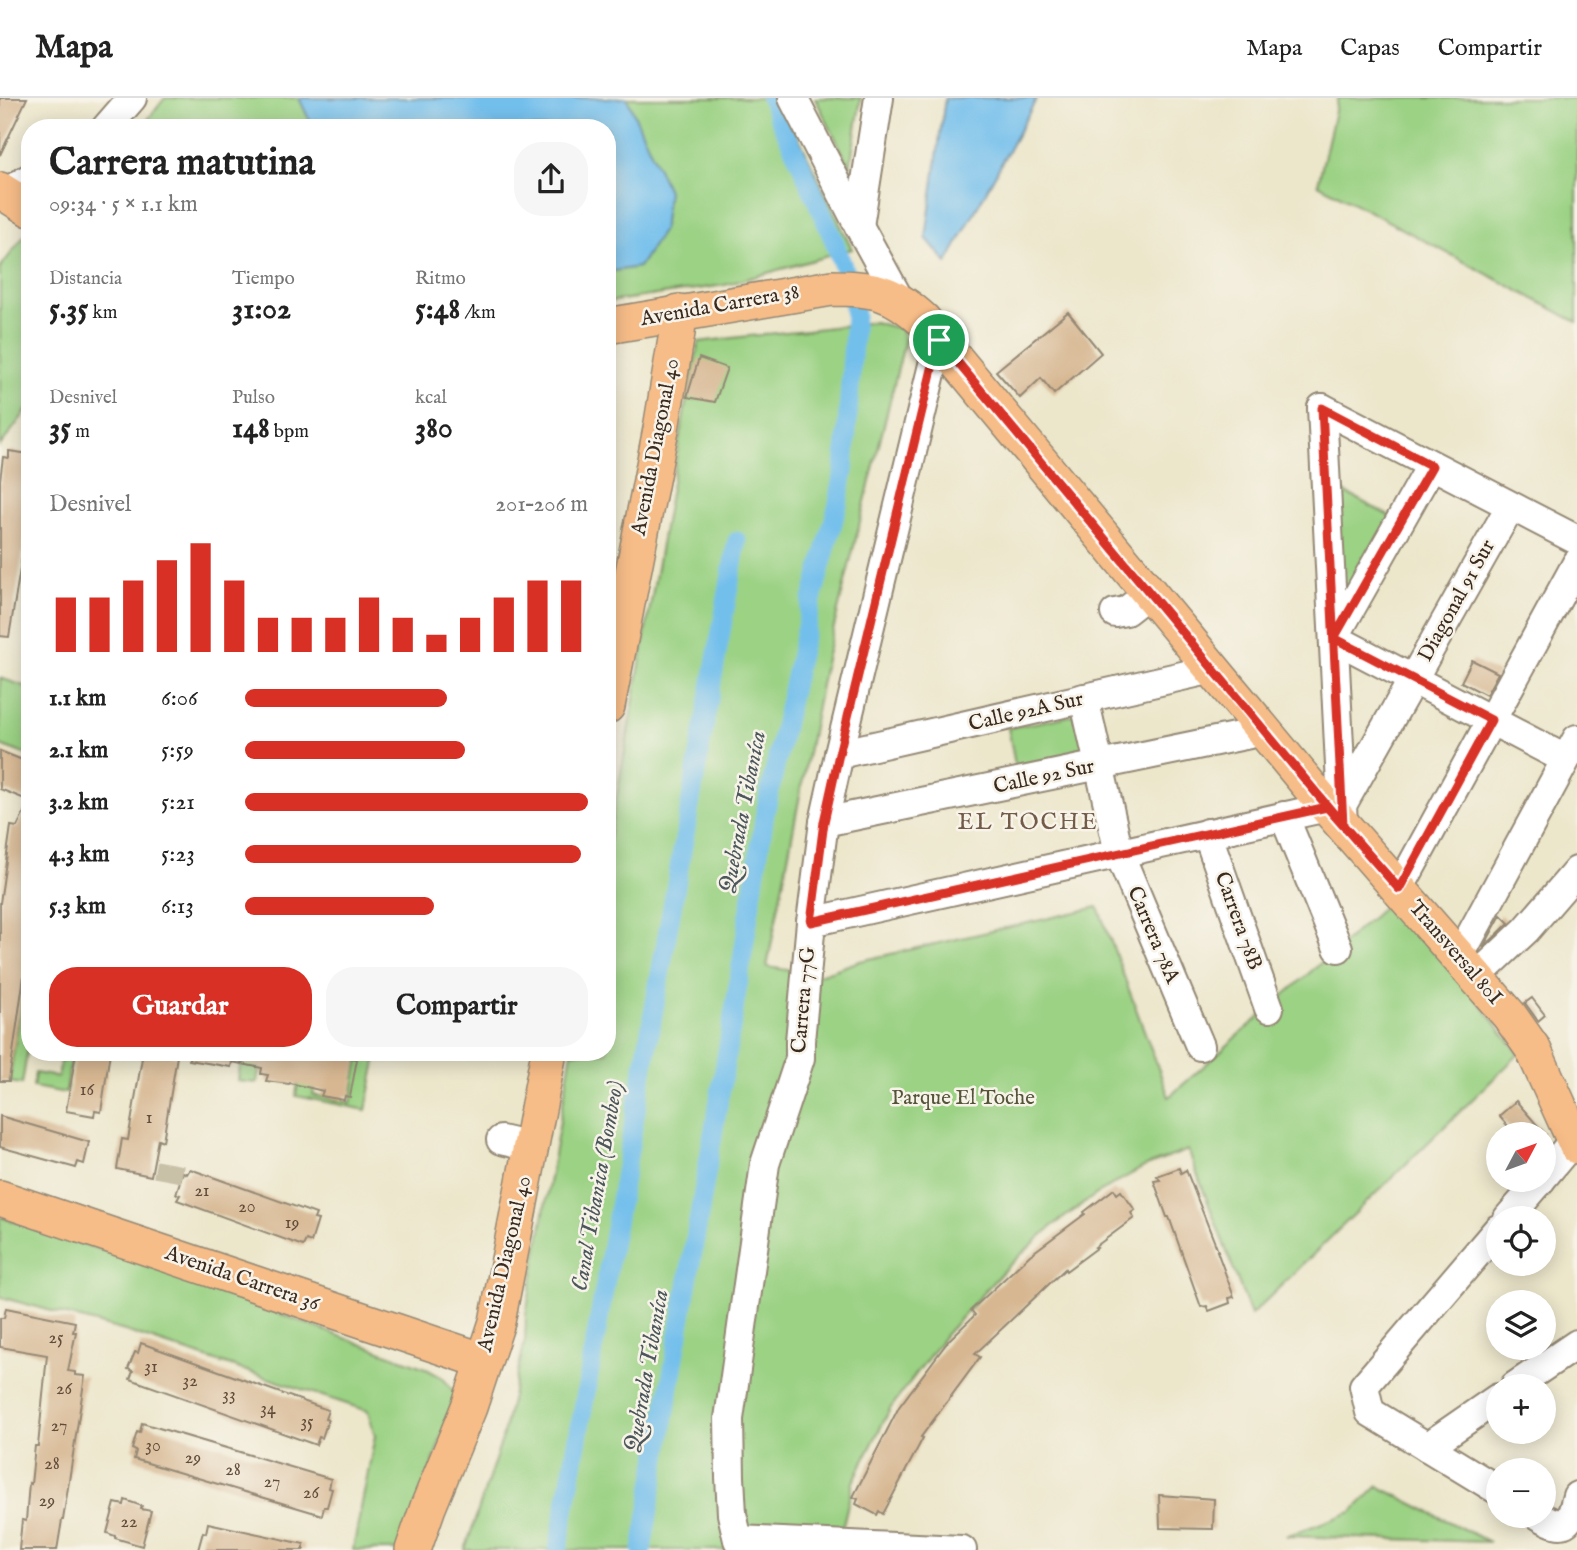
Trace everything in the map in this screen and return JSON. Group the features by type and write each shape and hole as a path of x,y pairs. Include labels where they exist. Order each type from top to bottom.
{"main road":[{"name":"Transversal 80I","path":"846,288 884,294 900,301 922,320 1149,593 1216,663 1264,731 1338,812 1399,889 1518,1026 1533,1049 1576,1143"},
{"name":"Avenida Carrera 38","path":"616,324 679,312 846,288"},
{"name":"Avenida Diagonal 40","path":"616,659 662,429 679,312"},
{"name":"Avenida Diagonal 40","path":"413,1550 469,1407 496,1322 516,1144 546,1061"},
{"name":"Avenida Carrera 36","path":"0,1198 484,1361"}],"street":[{"path":"114,119 132,98"},
{"path":"793,98 900,301"},
{"path":"859,226 879,98"},
{"name":"Carrera 77G","path":"939,340 824,822 811,922 800,1058 765,1164 729,1419 732,1502 738,1540 962,1550"},
{"path":"811,922 1284,816 1338,812 1334,638 1322,408 1577,540"},
{"path":"1334,638 1432,466"},
{"name":"Diagonal 91 Sur","path":"1338,812 1510,507"},
{"path":"1399,889 1577,563"},
{"path":"1115,613 1126,611 1149,593"},
{"path":"1334,638 1491,720 1571,749 1468,967"},
{"name":"Calle 92A Sur","path":"839,754 1084,698 1216,663"},
{"name":"Carrera 78A","path":"1084,698 1119,853 1200,1046"},
{"name":"Calle 92 Sur","path":"824,822 1264,731"},
{"path":"1284,816 1338,948"},
{"name":"Carrera 78B","path":"1207,833 1269,1008"},
{"path":"1468,967 1526,930 1577,871"},
{"path":"1556,1164 1576,1143"},
{"path":"1518,1206 1530,1192"},
{"path":"1486,1243 1364,1386 1370,1412 1486,1483"},
{"path":"1532,1374 1577,1343"},
{"path":"1427,1447 1486,1406"},
{"path":"1556,1524 1565,1523 1571,1517 1577,1496"}],"green space":[{"path":"165,98 780,98 852,249 725,285 616,301 616,119 148,119"},
{"path":"815,98 861,98 850,167"},
{"path":"1338,98 1577,98 1577,322 1318,184"},
{"path":"21,240 21,418 0,446 0,268"},
{"name":"Parque El Toche","path":"874,322 901,329 905,340 826,659 767,967 819,975 860,961 1098,907 1169,1097 1385,906 1453,969 1519,1054 1251,1315 1188,1150 1144,1167 1101,1191 1051,1227 1005,1269 946,1334 890,1409 853,1482 843,1525 832,1533 744,1550 465,1550 502,1439 525,1341 526,1315 570,1061 616,1061 616,801 699,342"},
{"path":"1331,485 1395,519 1343,618"},
{"path":"0,678 21,685 21,753 0,745"},
{"path":"1080,714 1089,761 1017,775 1008,728"},
{"path":"21,1007 21,1061 26,1061 22,1084 9,1082"},
{"path":"61,1061 71,1061 66,1093 33,1087 35,1073 58,1077"},
{"path":"241,1061 261,1061 257,1083 238,1081"},
{"path":"301,1061 319,1061 313,1095 351,1103 358,1061 376,1061 366,1110 296,1096"},
{"path":"0,1217 156,1268 423,1367 443,1378 455,1394 405,1550 353,1550 375,1436 368,1411 125,1331 0,1297"},
{"path":"1378,1486 1489,1542 1286,1536 1352,1512"}],"water":[{"path":"299,98 627,98 668,191 663,230 639,267 616,271 616,119 309,119"},
{"path":"945,98 1037,98 947,263 926,238"}],"building":[{"path":"0,98 27,98 0,155"},
{"path":"1068,312 1101,353 1054,394 1041,378 1020,398 996,371"},
{"path":"699,358 727,368 715,402 687,397"},
{"path":"9,451 21,453 21,563 9,637 0,636 0,480 3,457 9,458"},
{"path":"1472,660 1498,673 1486,695 1461,682"},
{"path":"0,751 21,759 21,797 0,789"},
{"path":"21,819 21,997 9,1081 0,1081 0,903 11,826 17,827"},
{"path":"1501,915 1509,923 1483,948"},
{"path":"1532,998 1545,1015 1538,1021 1525,1003"},
{"path":"74,1061 109,1061 101,1112 95,1111 94,1116 66,1111"},
{"path":"141,1061 176,1061 163,1141 158,1139 151,1176 117,1169 122,1139 128,1140"},
{"path":"195,1061 357,1061 350,1097 345,1096 344,1100 321,1096 323,1091 290,1083 266,1081 268,1075 261,1074 262,1068 232,1062 231,1067"},
{"path":"1516,1101 1534,1122 1504,1122 1499,1116"},
{"path":"0,1116 89,1142 84,1164 78,1162 76,1168 0,1147"},
{"path":"1179,1168 1181,1173 1186,1170 1234,1297 1229,1298 1230,1303 1209,1311 1207,1306 1201,1307 1154,1181 1160,1180 1157,1176"},
{"path":"190,1169 316,1214 314,1219 318,1220 311,1242 306,1240 303,1246 177,1200 180,1195 176,1194 183,1172 187,1174"},
{"path":"1114,1189 1117,1194 1121,1191 1135,1210 1131,1213 1134,1218 1066,1271 1065,1269 975,1354 980,1357 921,1437 923,1438 883,1514 879,1511 877,1515 856,1504 858,1499 853,1497 899,1407 949,1340 975,1315 971,1310 1030,1255"},
{"path":"6,1308 75,1322 73,1332 76,1332 68,1371 85,1376 57,1550 19,1550 22,1520 26,1521 35,1446 38,1446 47,1355 0,1347 0,1318 4,1318"},
{"path":"141,1343 328,1410 322,1438 319,1437 316,1445 130,1379 133,1371 128,1369"},
{"path":"142,1423 331,1479 329,1488 332,1489 327,1507 324,1507 322,1515 134,1459 136,1451 132,1449"},
{"path":"1159,1495 1214,1499 1213,1529 1160,1528"},
{"path":"125,1500 151,1511 142,1546 107,1533 115,1503 124,1505"},
{"path":"208,1523 304,1544 304,1550 198,1550"}],"waterway":[{"name":"Quebrada Tibaníca","path":"642,1550 765,813 844,470 855,314 847,278 834,241 770,98"},
{"name":"Canal Tibanica (Bombeo)","path":"558,1550 737,541"}],"tunnel":[{"path":"167,1180 170,1163"}],"district":[{"name":"EL TOCHE","path":"1028,822"}],"route":[{"path":"939,340 1343,825 1322,408 1432,466 1334,638 1491,720 1399,889 1327,807 811,922 824,822 939,340"}]}
